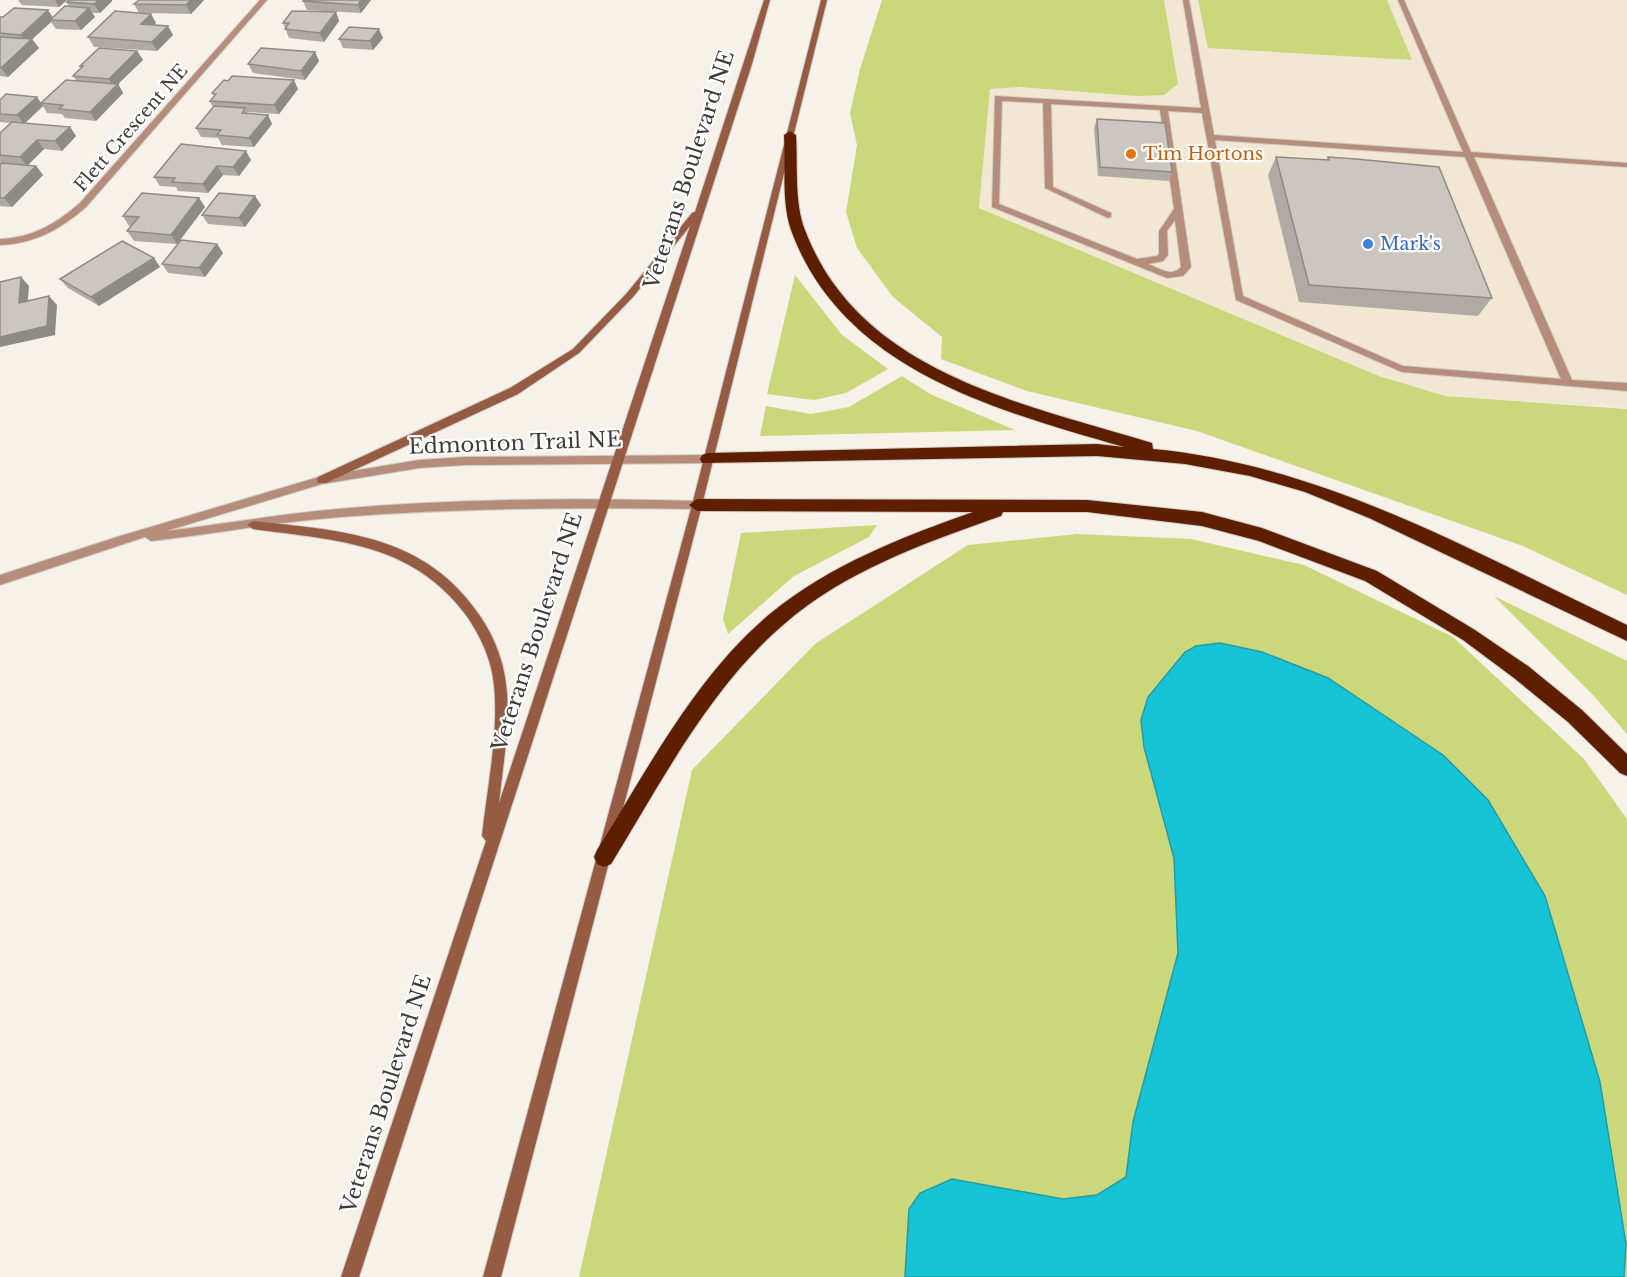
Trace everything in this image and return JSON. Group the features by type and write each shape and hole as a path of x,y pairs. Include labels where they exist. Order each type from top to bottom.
{"highway":[{"path":"790,135 797,228 818,276 862,328 948,383 992,402 1185,458"},
{"path":"708,459 1097,450 1185,458 1250,470 1308,487 1353,504 1627,633"},
{"path":"697,505 1087,506 1202,519 1317,554 1371,576 1469,635 1521,672 1575,716 1627,767"},
{"path":"604,857 719,682 758,637 808,595 866,561 1008,507"}],"main road":[{"name":"Veterans Boulevard NE","path":"350,1277 766,0"},
{"path":"492,1277 697,505 824,0"},
{"path":"322,480 514,391 576,351 630,295 699,210"},
{"path":"253,525 368,541 413,559 462,596 489,641 501,693 487,859"}],"street":[{"name":"Flett Crescent NE","path":"0,242 36,236 62,224 83,205 264,0"},
{"path":"1186,0 1239,298 1402,369 1627,387"},
{"path":"1401,0 1568,383"},
{"path":"1164,108 1184,271 1170,276 994,205 999,98 1164,108 1206,111"},
{"path":"1047,101 1049,188 1108,215"},
{"path":"1211,137 1627,165"},
{"path":"1137,262 1160,259 1164,255 1163,231 1178,208"},
{"name":"Edmonton Trail NE","path":"0,580 117,541 322,480 442,462 618,458 708,459"},
{"name":"Edmonton Trail NE","path":"117,541 338,513 416,508 603,503 697,505"}],"shaded area":[{"path":"1164,0 1627,0 1627,408 1445,396 1379,376 979,208 990,88 1178,84"}],"green space":[{"path":"882,0 1164,0 1178,84 1164,95 1136,96 1020,87 990,89 979,208 1379,376 1445,396 1627,409 1627,595 1523,546 1197,431 1027,391 941,359 942,337 893,297 857,248 846,212 857,145 850,113 860,69"},
{"path":"1198,0 1387,0 1412,60 1208,48"},
{"path":"795,275 842,335 888,369 846,393 814,400 767,394"},
{"path":"902,376 930,394 1015,430 760,436 766,406 811,414 849,407"},
{"path":"877,525 869,537 794,576 728,634 723,619 741,533"},
{"path":"1077,534 1191,539 1304,565 1453,637 1584,759 1627,819 1627,1277 579,1277 692,770 815,644 968,545"},
{"path":"1494,596 1627,661 1627,734 1594,696"}],"water":[{"path":"1220,643 1262,652 1328,678 1443,755 1488,800 1545,896 1600,1082 1626,1244 1624,1277 905,1277 909,1209 920,1193 952,1179 1063,1199 1097,1195 1126,1177 1133,1122 1178,953 1174,858 1144,747 1141,720 1148,697 1185,652 1196,646"}],"building":[{"path":"69,0 99,0 94,4 67,2"},
{"path":"139,0 191,0 186,5 134,4"},
{"path":"304,0 361,0 358,5"},
{"path":"65,6 89,8 75,21 50,20"},
{"path":"14,8 48,10 21,35 0,33 0,17"},
{"path":"115,11 151,14 141,24 168,26 152,42 88,37"},
{"path":"292,11 336,12 320,33 285,29 289,23 283,23"},
{"path":"349,27 379,29 370,41 339,39"},
{"path":"0,37 32,39 1,68"},
{"path":"99,48 137,51 109,79 73,76 83,66 80,66"},
{"path":"261,48 315,52 301,71 248,64"},
{"path":"232,76 294,80 274,105 210,101 216,94 212,93 224,80 228,81"},
{"path":"66,80 118,84 90,112 59,109 63,105 41,103"},
{"path":"6,94 37,97 17,115 0,114 0,100"},
{"path":"214,106 245,108 242,113 268,115 249,138 217,135 221,130 196,128"},
{"name":"Tim Hortons","path":"1097,119 1165,123 1172,172 1100,167"},
{"path":"12,122 70,127 55,141 37,140 20,157 0,155 0,133"},
{"path":"181,144 246,151 233,167 217,166 203,184 172,182 175,178 154,177"},
{"name":"Mark's","path":"1276,157 1329,160 1328,157 1439,167 1492,298 1309,285"},
{"path":"2,163 36,166 4,198 0,198 0,165"},
{"path":"142,193 199,198 171,235 127,231 139,217 123,216"},
{"path":"219,193 255,196 239,218 202,215"},
{"path":"181,240 217,244 199,268 162,264"},
{"path":"122,241 154,258 91,297 60,279"},
{"path":"21,277 19,303 49,296 47,326 0,337 0,282"}],"place":[{"name":"Tim Hortons","path":"1131,154"},
{"name":"Mark's","path":"1368,244"}]}
